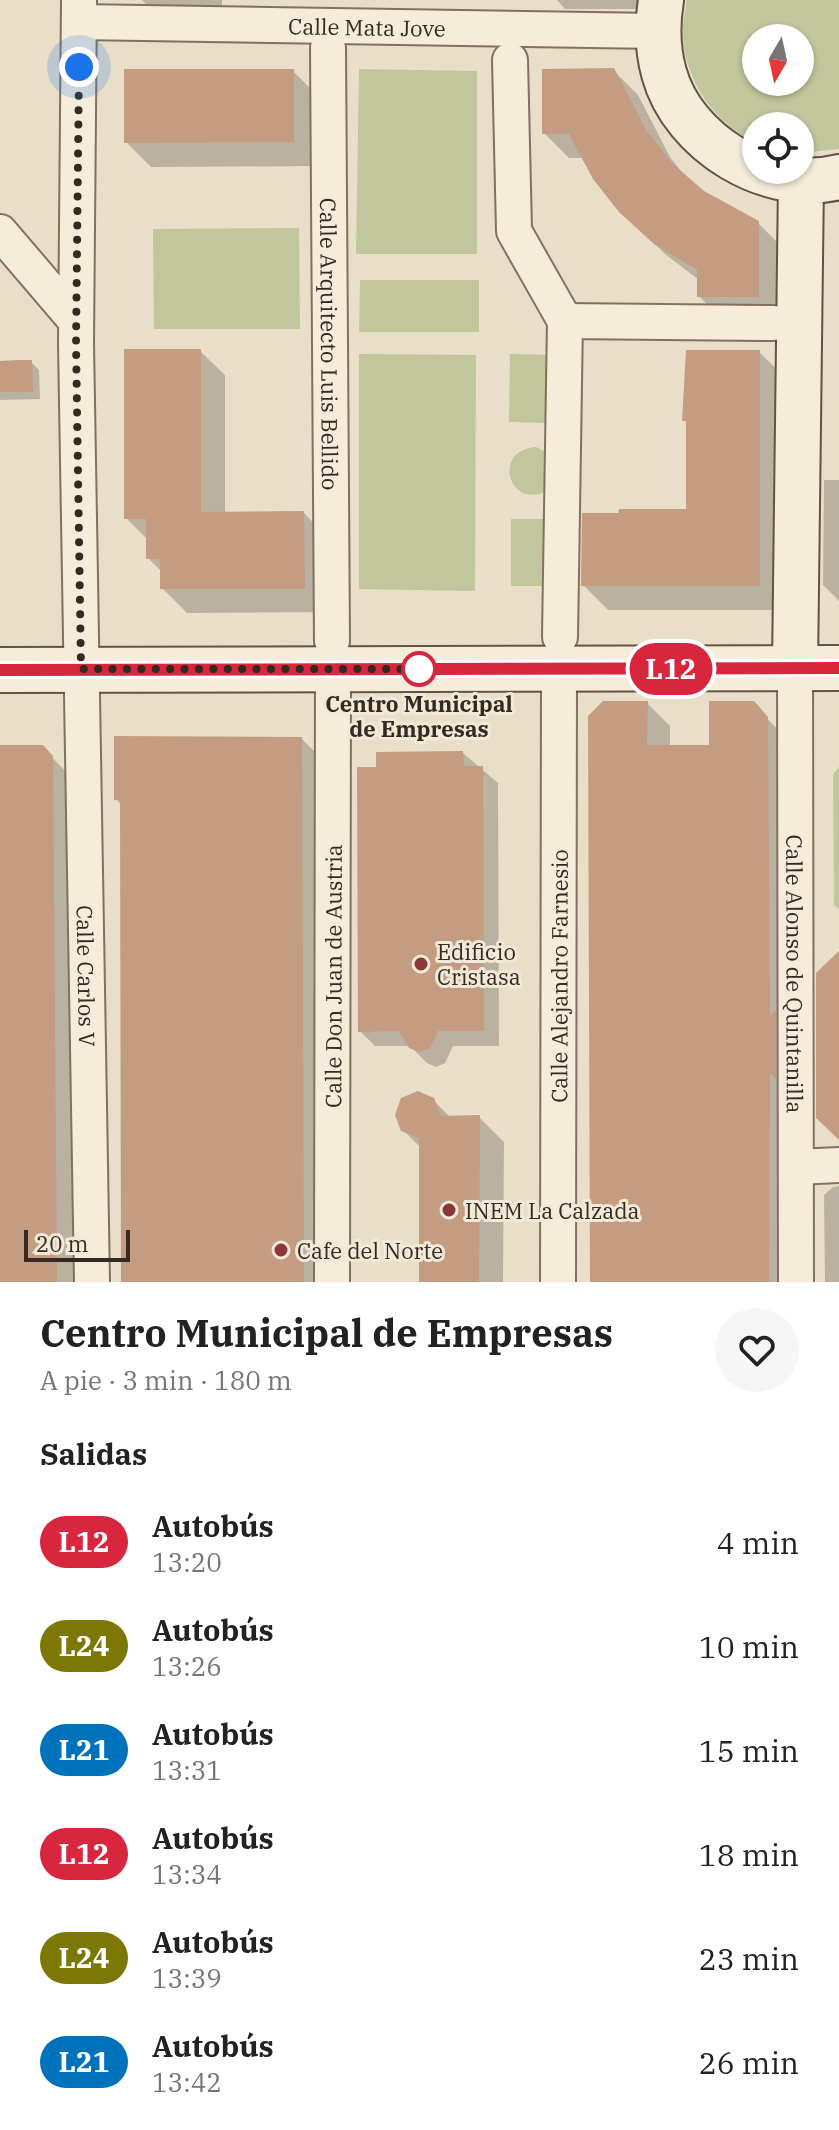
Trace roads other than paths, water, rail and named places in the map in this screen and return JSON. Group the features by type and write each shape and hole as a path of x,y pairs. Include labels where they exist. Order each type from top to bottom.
{"street":[{"name":"Calle Mata Jove","path":"79,11 659,16"},
{"name":"Calle Carlos V","path":"79,11 76,321 92,1282"},
{"path":"659,16 664,76 685,116 706,138 717,149 757,171 820,178 795,668"},
{"name":"Calle Arquitecto Luis Bellido","path":"328,48 332,655"},
{"path":"510,60 514,231 565,321 773,323"},
{"path":"0,232 76,321"},
{"name":"Calle Alejandro Farnesio","path":"558,1282 560,653 565,321"},
{"path":"0,670 81,669 332,655 560,653 839,668"},
{"name":"Calle Don Juan de Austria","path":"332,655 332,1282"},
{"name":"Calle Alonso de Quintanilla","path":"795,668 796,1282"},
{"path":"796,1167 839,1165"}],"place":[{"name":"Centro Municipal de Empresas","path":"419,669"},
{"name":"Edificio Cristasa","path":"421,964"},
{"name":"INEM La Calzada","path":"449,1210"},
{"name":"Cafe del Norte","path":"281,1250"}]}
